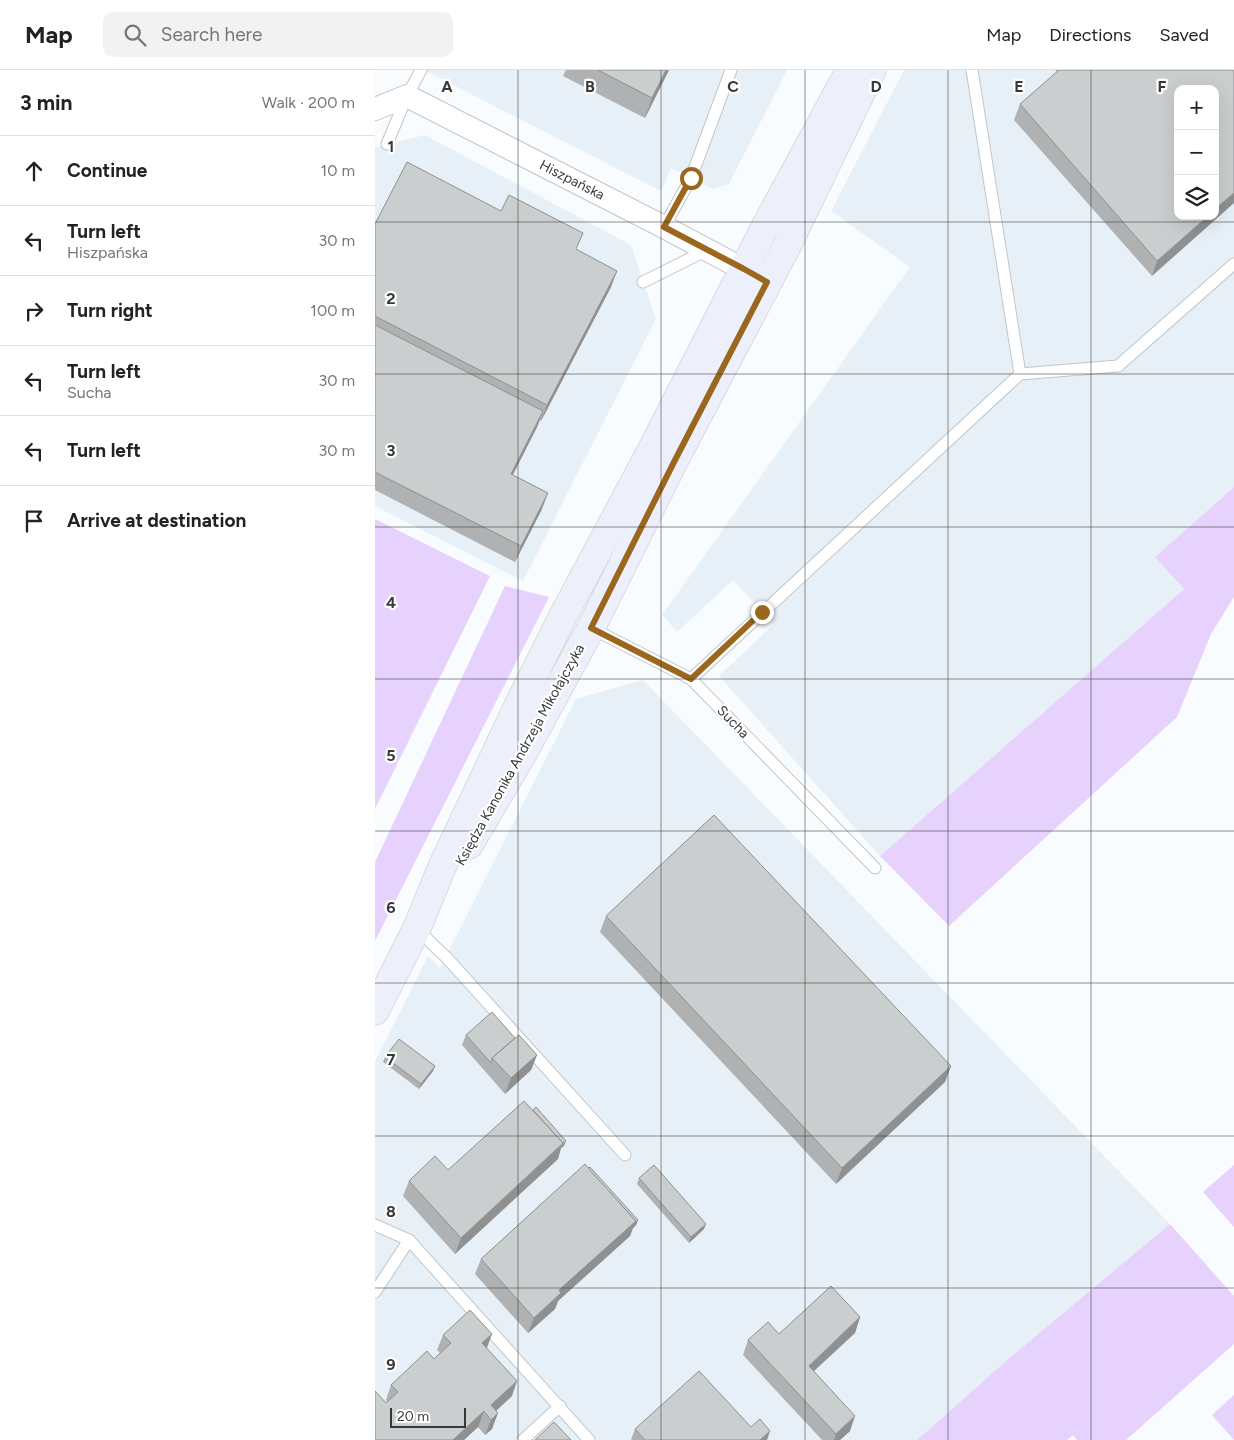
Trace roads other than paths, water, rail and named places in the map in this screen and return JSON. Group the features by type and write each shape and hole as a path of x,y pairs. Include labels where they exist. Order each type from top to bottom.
{"main road":[{"name":"Księdza Kanonika Andrzeja Mikołajczyka","path":"417,928 453,873 522,755 591,628 674,462 755,276 806,150 850,70"},
{"name":"Księdza Kanonika Andrzeja Mikołajczyka","path":"375,1010 417,928 441,867 564,614 652,449 755,276 787,246 872,70"}],"street":[{"path":"375,108 407,96"},
{"name":"Hiszpańska","path":"407,96 664,227 755,276"},
{"name":"Sucha","path":"564,614 591,628"}],"lane":[{"path":"387,144 407,96 421,70"},
{"path":"664,227 691,178 731,70"},
{"path":"972,70 1020,374"},
{"path":"643,282 707,250"},
{"path":"691,679 1020,374 1118,366 1234,264"},
{"name":"Sucha","path":"591,628 691,679 875,868"},
{"path":"417,928 446,957 625,1154"},
{"path":"375,1225 409,1240 589,1440"},
{"path":"375,1292 409,1240"},
{"path":"523,1440 560,1406"}]}
